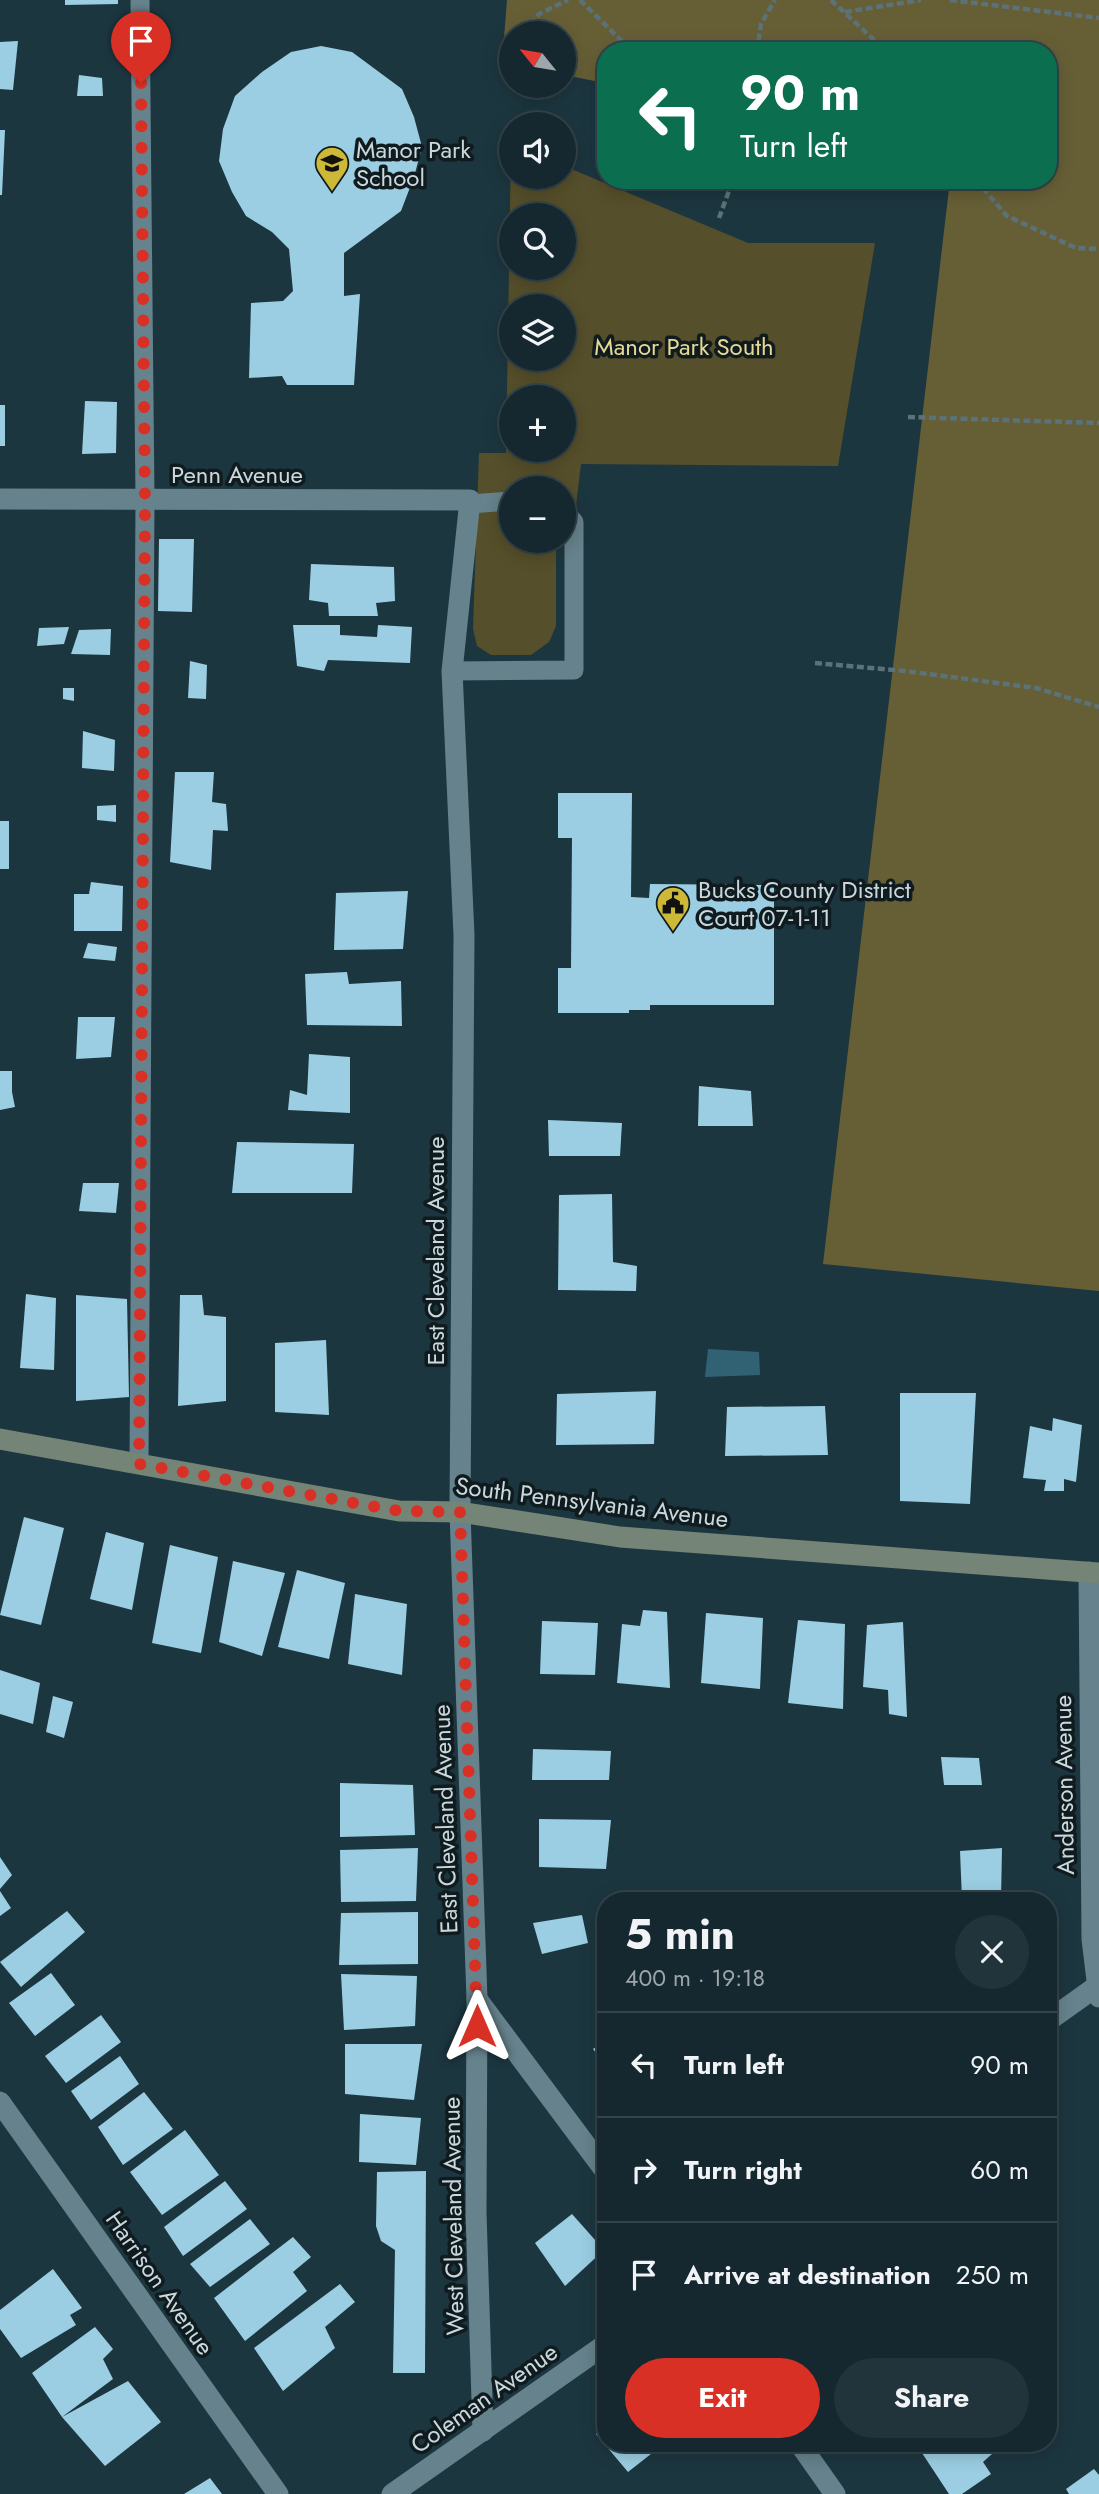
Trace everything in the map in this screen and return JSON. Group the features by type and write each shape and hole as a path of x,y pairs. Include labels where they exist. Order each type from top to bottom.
{"main road":[{"name":"South Pennsylvania Avenue","path":"0,1439 399,1511 460,1512 620,1537 1094,1572"}],"street":[{"name":"Penn Avenue","path":"0,499 470,500 471,504"},
{"name":"East Cleveland Avenue","path":"471,504 452,671 464,935 460,1512 477,1999"},
{"name":"Anderson Avenue","path":"1094,1572 1092,1939 1098,1990"},
{"path":"1057,2015 1098,1990"},
{"path":"477,1999 597,2160"},
{"name":"West Cleveland Avenue","path":"477,1999 477,2213 483,2431"},
{"name":"Harrison Avenue","path":"0,2102 278,2494"},
{"name":"Coleman Avenue","path":"391,2494 597,2350"},
{"path":"805,2452 835,2494"}],"lane":[{"path":"139,1464 145,500 141,0"},
{"path":"471,504 499,502"},
{"path":"452,671 574,670 573,553"}],"path":[{"path":"533,21 539,14 568,0"},
{"path":"580,0 623,42"},
{"path":"758,42 761,24 775,0"},
{"path":"831,0 877,42"},
{"path":"845,12 921,0"},
{"path":"950,0 1099,18"},
{"path":"719,218 730,189"},
{"path":"984,189 1007,216 1076,248 1099,249"},
{"path":"908,417 1099,423"},
{"path":"815,663 905,671 1036,688 1099,707"}],"green space":[{"name":"Manor Park South","path":"576,171 597,180 597,189 619,189 748,243 875,243 838,466 581,464 576,505 576,476 499,476 499,553 556,553 556,626 549,642 531,655 491,655 477,646 473,629 479,453 499,453 499,462 576,462 576,385 507,385 507,371 576,371 576,294 509,294 509,280 576,280 576,203 510,203 510,189 576,189"}],"shaded area":[{"path":"507,0 1099,0 1099,1291 823,1264 949,189 1057,189 1057,42 597,42 597,81 576,77 576,21 505,21"}],"water":[{"path":"708,1349 759,1352 760,1375 705,1377"}],"building":[{"path":"65,0 118,0 118,4 65,5"},
{"path":"18,41 13,90 0,89 0,42"},
{"path":"321,46 352,52 402,89 414,117 422,147 401,211 344,253 344,296 360,294 354,385 287,385 282,376 249,378 251,303 283,301 293,291 289,249 272,232 246,216 219,161 223,129 235,96 262,72 291,52"},
{"path":"79,75 102,78 103,96 77,96"},
{"path":"0,130 5,130 2,195 0,195"},
{"path":"85,401 117,402 116,453 82,454"},
{"path":"0,405 5,405 5,446 0,446"},
{"path":"159,539 194,539 192,612 158,611"},
{"path":"311,564 394,567 395,601 376,603 378,616 329,616 328,603 309,600"},
{"path":"293,625 340,625 340,635 377,637 378,625 412,627 410,663 328,660 324,671 297,666"},
{"path":"69,627 64,644 37,646 39,628"},
{"path":"111,629 110,655 71,654 79,630"},
{"path":"190,661 207,665 206,699 188,698"},
{"path":"63,688 74,688 74,701 63,699"},
{"path":"83,731 115,740 114,771 82,768"},
{"path":"175,772 214,772 212,802 226,804 228,831 213,830 211,870 170,862"},
{"name":"Bucks County District Court 07-1-11","path":"558,793 632,793 631,897 649,898 650,884 774,885 774,1005 650,1005 650,1010 629,1010 629,1013 558,1013 558,968 571,968 572,838 558,838"},
{"path":"116,805 116,822 97,820 97,806"},
{"path":"0,821 9,821 9,869 0,869"},
{"path":"91,882 123,886 122,931 74,931 74,894 89,894"},
{"path":"408,891 403,949 334,950 336,893"},
{"path":"88,943 117,947 115,961 83,958"},
{"path":"347,972 349,984 401,981 402,1026 307,1025 305,974"},
{"path":"78,1017 115,1017 111,1057 76,1059"},
{"path":"309,1054 350,1057 350,1113 288,1110 290,1090 307,1095"},
{"path":"0,1071 12,1071 15,1107 0,1110"},
{"path":"699,1086 751,1091 753,1126 698,1126"},
{"path":"548,1120 622,1123 620,1156 549,1156"},
{"path":"237,1142 354,1144 352,1193 232,1193"},
{"path":"83,1183 119,1183 116,1213 79,1211"},
{"path":"612,1194 613,1262 637,1266 636,1291 558,1290 559,1195"},
{"path":"26,1294 56,1298 54,1370 20,1368"},
{"path":"76,1295 127,1299 129,1397 76,1401"},
{"path":"180,1295 202,1295 204,1315 226,1317 226,1401 178,1406"},
{"path":"326,1340 329,1415 275,1412 275,1343"},
{"path":"656,1391 654,1444 556,1445 557,1394"},
{"path":"900,1393 976,1393 970,1504 900,1501"},
{"path":"825,1406 828,1455 725,1456 727,1407"},
{"path":"1053,1418 1082,1425 1076,1482 1064,1479 1064,1491 1044,1491 1046,1480 1023,1478 1030,1426 1052,1431"},
{"path":"24,1517 64,1528 41,1625 0,1615"},
{"path":"106,1532 144,1543 132,1610 90,1599"},
{"path":"170,1545 218,1557 201,1653 152,1643"},
{"path":"233,1561 285,1573 262,1656 219,1642"},
{"path":"297,1570 345,1583 329,1659 278,1647"},
{"path":"355,1594 407,1604 402,1675 348,1664"},
{"path":"643,1610 667,1612 670,1688 617,1683 622,1624 640,1626"},
{"path":"706,1613 763,1618 760,1689 701,1683"},
{"path":"798,1620 845,1624 843,1709 788,1703"},
{"path":"542,1621 598,1623 595,1675 540,1674"},
{"path":"903,1622 907,1717 889,1714 888,1690 863,1687 867,1625"},
{"path":"0,1670 40,1683 33,1724 0,1714"},
{"path":"53,1696 73,1702 64,1738 46,1732"},
{"path":"533,1749 611,1751 609,1780 532,1780"},
{"path":"941,1757 979,1758 982,1785 944,1785"},
{"path":"340,1783 413,1785 415,1835 340,1837"},
{"path":"539,1819 611,1820 606,1869 539,1867"},
{"path":"418,1848 416,1901 341,1902 340,1850"},
{"path":"1002,1848 1001,1892 962,1892 960,1851"},
{"path":"0,1857 12,1875 0,1889"},
{"path":"0,1891 11,1908 0,1916"},
{"path":"67,1911 85,1932 21,1987 0,1962"},
{"path":"418,1912 418,1964 339,1965 341,1913"},
{"path":"582,1915 588,1943 542,1954 533,1923"},
{"path":"51,1973 75,2005 35,2036 9,2003"},
{"path":"341,1974 417,1976 415,2026 344,2030"},
{"path":"101,2015 121,2042 66,2083 45,2056"},
{"path":"345,2044 422,2044 414,2100 345,2094"},
{"path":"120,2056 139,2084 91,2120 71,2091"},
{"path":"144,2092 173,2129 123,2165 98,2127"},
{"path":"360,2114 421,2118 416,2165 359,2162"},
{"path":"185,2130 219,2175 162,2215 130,2172"},
{"path":"426,2171 425,2373 393,2373 395,2250 381,2241 376,2226 377,2172"},
{"path":"225,2181 247,2209 183,2256 164,2227"},
{"path":"572,2214 597,2242 597,2256 565,2286 535,2243"},
{"path":"250,2219 270,2244 210,2287 190,2264"},
{"path":"293,2237 311,2257 293,2272 307,2291 245,2341 214,2298"},
{"path":"53,2269 82,2308 70,2315 76,2325 21,2358 0,2329 0,2310"},
{"path":"340,2284 355,2302 325,2327 335,2348 283,2391 254,2348"},
{"path":"95,2327 113,2349 103,2359 113,2379 62,2417 32,2373"},
{"path":"128,2381 161,2422 105,2466 62,2417"},
{"path":"611,2452 654,2452 628,2472"},
{"path":"994,2452 983,2462 991,2474 962,2494 949,2494 922,2453"},
{"path":"1094,2469 1099,2475 1099,2494 1069,2494 1066,2489"},
{"path":"210,2478 222,2494 184,2494"}],"place":[{"name":"Manor Park School","path":"332,193"},
{"name":"Bucks County District Court 07-1-11","path":"673,933"}],"route":[{"path":"141,83 145,500 139,1464 399,1511 460,1512 477,2026"}]}
